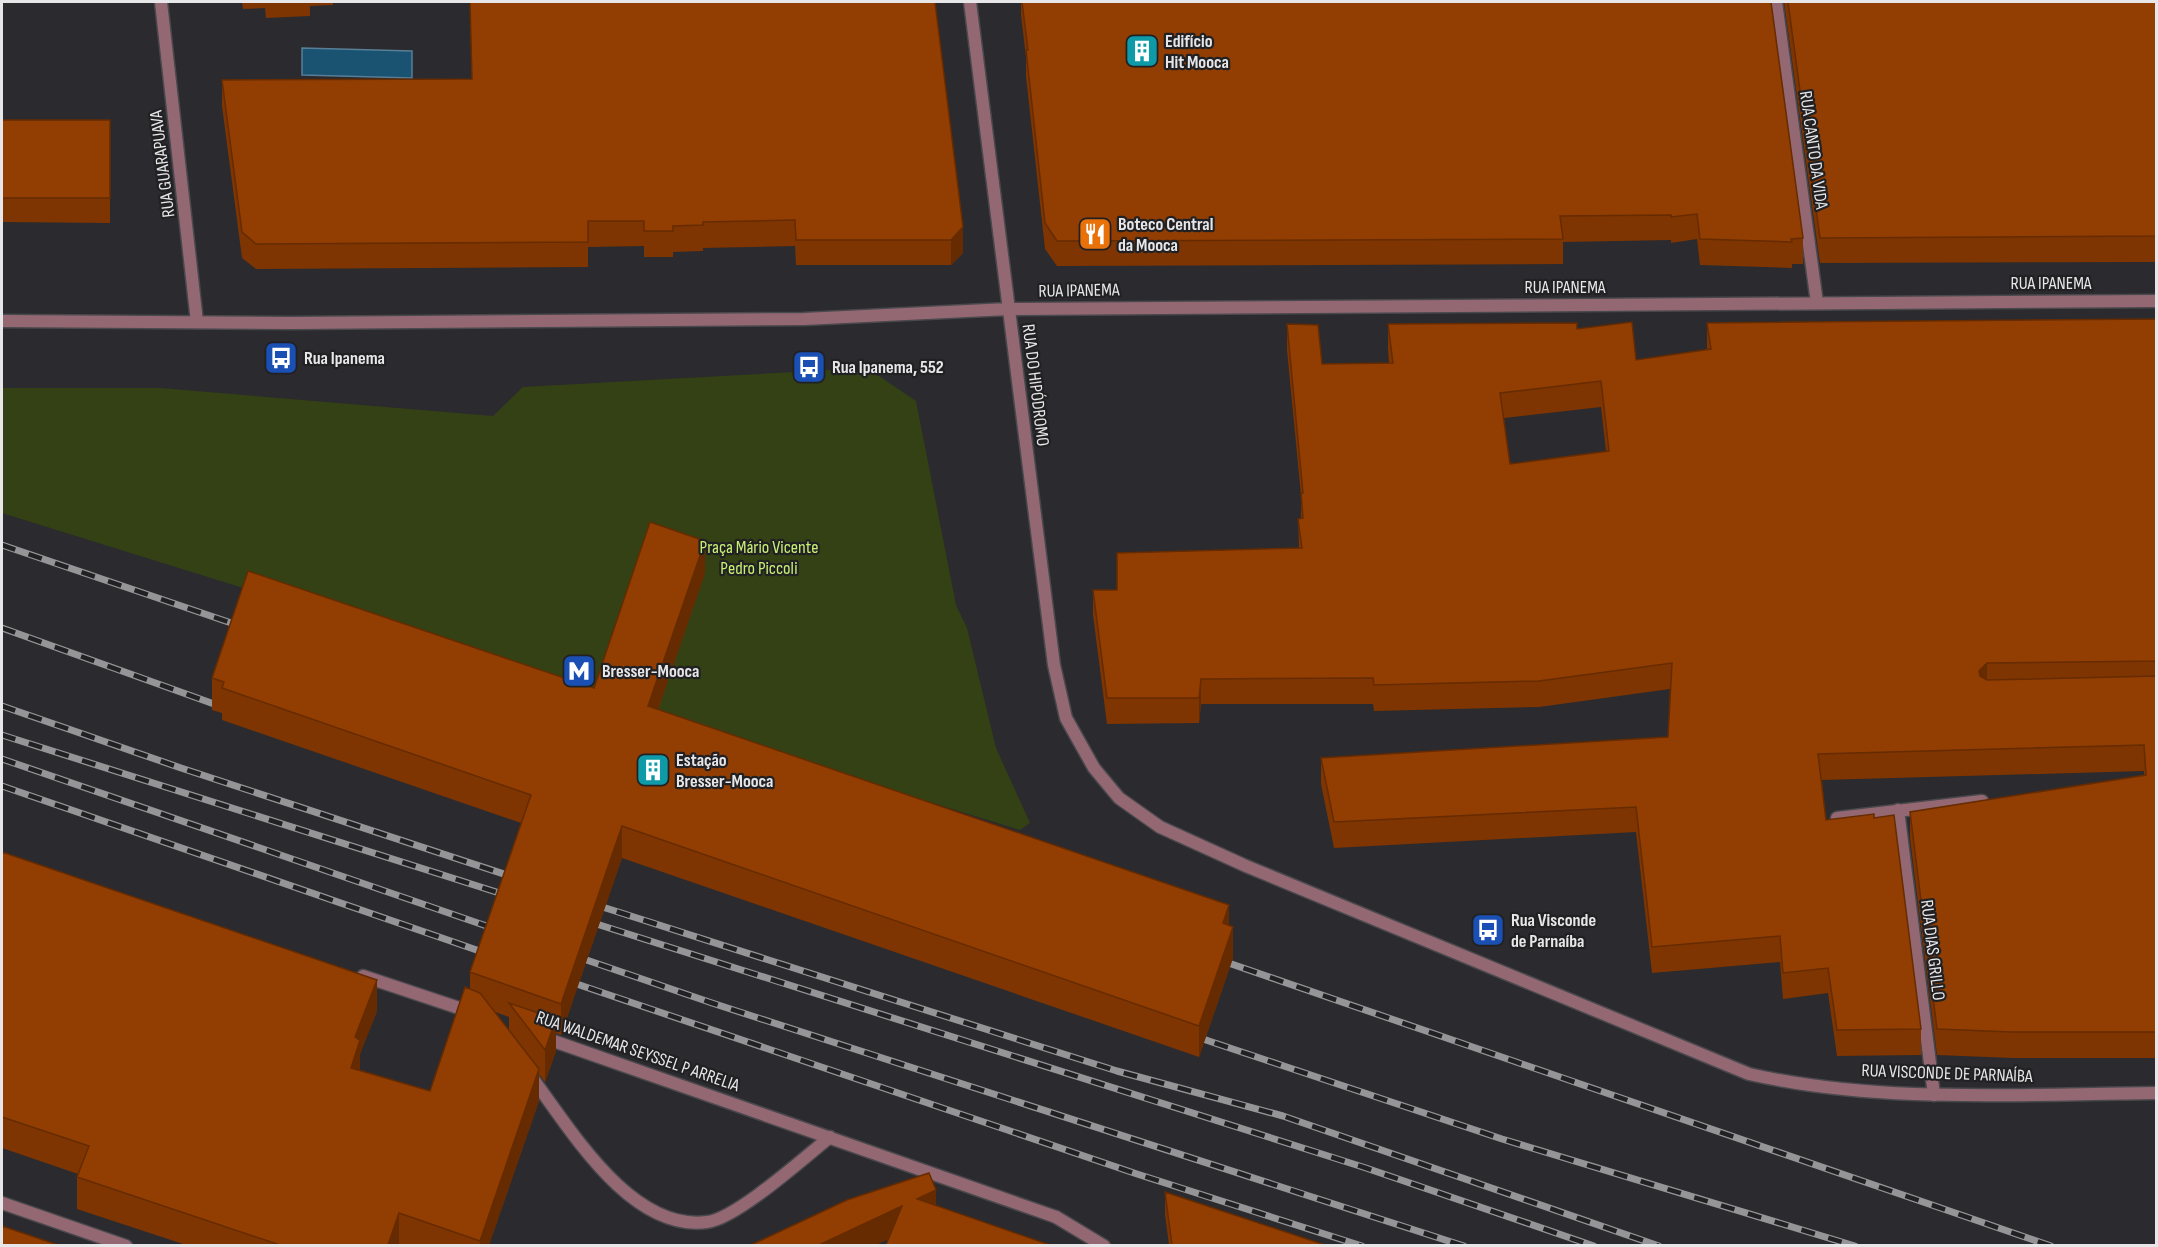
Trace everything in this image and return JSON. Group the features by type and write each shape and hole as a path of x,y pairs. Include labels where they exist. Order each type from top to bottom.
{"street":[{"name":"RUA GUARAPUAVA","path":"161,2 197,322"},
{"name":"RUA DO HIPÓDROMO","path":"970,2 1054,665"},
{"name":"RUA CANTO DA VIDA","path":"1776,2 1817,303"},
{"name":"RUA IPANEMA","path":"2,321 804,319 1008,309 2157,301"},
{"name":"RUA VISCONDE DE PARNAÍBA","path":"1054,665 1066,718 1094,768 1119,798 1160,827 1246,866 1749,1074 1800,1085 1934,1095 2157,1093"},
{"path":"1837,818 1982,801"},
{"name":"RUA DIAS GRILLO","path":"1898,810 1934,1095"},
{"path":"354,973 485,1017"},
{"name":"RUA WALDEMAR SEYSSEL P ARRELIA","path":"530,1032 1056,1217 1104,1245"},
{"path":"520,1062 596,1161 630,1198 670,1219 708,1222 743,1206 830,1137"},
{"path":"2,1203 126,1245"}],"green space":[{"name":"Praça Mário Vicente Pedro Piccoli","path":"830,370 876,374 916,401 956,605 967,628 996,748 1030,823 1020,830 2,513 2,388 160,388 493,416 523,387"}],"water":[{"path":"302,48 412,51 412,78 302,75"}],"building":[{"path":"470,2 935,2 963,227 951,240 796,240 795,220 703,222 703,225 673,226 673,231 644,231 644,221 588,221 588,242 256,244 242,232 222,80 472,79"},
{"path":"1022,2 1771,2 1803,238 1791,239 1792,242 1700,239 1697,214 1671,217 1671,215 1560,216 1563,239 1057,241 1045,223"},
{"path":"1788,2 2157,2 2157,236 1820,238"},
{"path":"2,120 110,120 110,198 2,198"},
{"path":"2157,319 2157,661 1987,663 1979,671 1980,676 1987,680 2157,676 2157,1032 2012,1032 1937,1029 1910,812 2146,775 2144,745 1818,754 1826,820 1874,814 1874,818 1894,815 1921,1029 1837,1030 1828,968 1783,973 1780,936 1652,947 1636,807 1334,822 1321,758 1668,737 1672,663 1539,681 1374,685 1373,678 1201,679 1199,698 1107,698 1093,590 1117,590 1117,553 1302,548 1298,519 1303,518 1301,493 1303,493 1287,324 1318,325 1322,364 1393,363 1388,324 1577,323 1577,329 1632,322 1636,360 1711,349 1707,323","holes":["1601,381 1609,451 1510,464 1500,393"]},
{"path":"650,522 705,541 648,706 1229,905 1223,923 1233,927 1199,1026 622,826 561,1004 470,972 531,795 222,688 224,682 212,678 248,571 594,688"},
{"path":"2,852 377,980 355,1037 360,1040 351,1068 430,1091 465,987 480,993 539,1069 480,1241 399,1213 388,1245 280,1245 77,1177 89,1146 2,1117"},
{"path":"509,1003 556,1019 545,1050"},
{"path":"929,1173 936,1190 917,1199 1050,1245 886,1245 902,1206 819,1245 751,1245 847,1200"},
{"path":"1165,1192 1325,1245 1172,1245"},
{"path":"2,1226 58,1245 2,1245"}],"railway":[{"path":"2,545 246,628"},
{"path":"2,628 228,709"},
{"path":"2,706 181,768 519,879"},
{"path":"2,735 512,897"},
{"path":"2,759 501,931"},
{"path":"2,786 494,956"},
{"path":"590,903 1117,1071 1283,1116 1659,1246"},
{"path":"584,920 1366,1168 1594,1246"},
{"path":"572,955 712,1003 1464,1246"},
{"path":"1217,959 2051,1246"},
{"path":"562,979 1137,1174 1362,1246"},
{"path":"1188,1034 1502,1139 1855,1246"}],"place":[{"name":"Edifício Hit Mooca","path":"1142,51"},
{"name":"Boteco Central da Mooca","path":"1095,234"},
{"name":"Rua Ipanema","path":"281,358"},
{"name":"Rua Ipanema, 552","path":"809,367"},
{"name":"Bresser-Mooca","path":"579,671"},
{"name":"Estação Bresser-Mooca","path":"653,770"},
{"name":"Rua Visconde de Parnaíba","path":"1488,930"}]}
